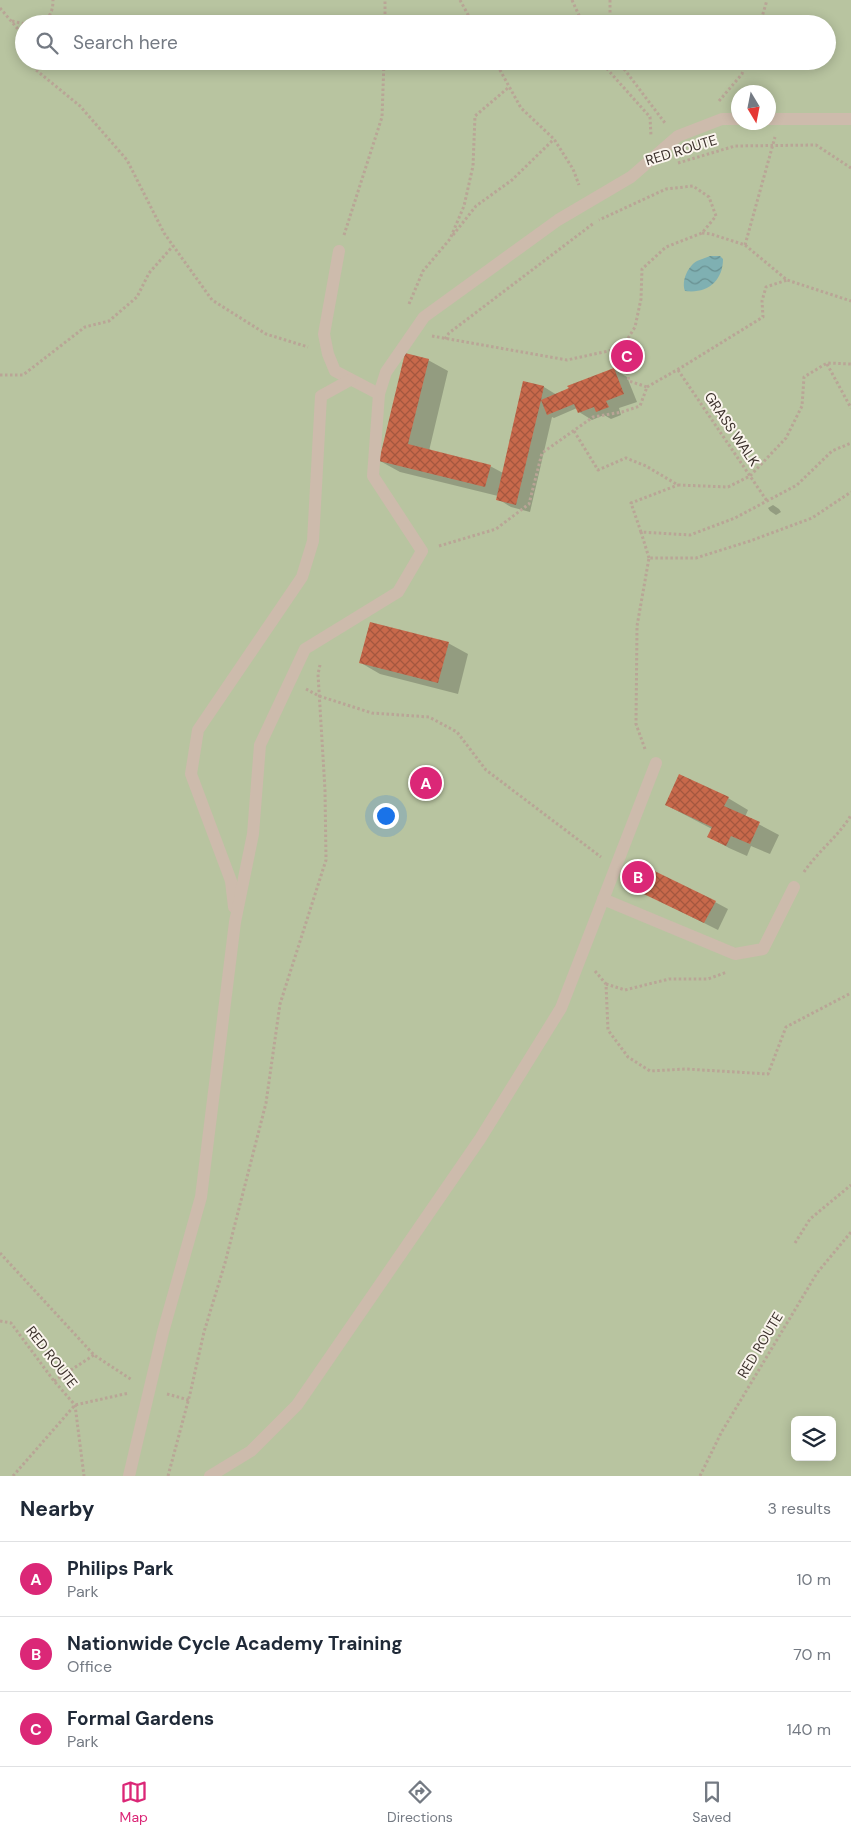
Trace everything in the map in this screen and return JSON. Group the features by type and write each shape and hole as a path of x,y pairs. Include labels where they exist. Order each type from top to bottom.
{"lane":[{"path":"776,118 851,119"},
{"path":"129,1476 148,1389 201,1197 235,922 253,834 260,745 305,649 398,592 422,551 373,476 379,394 386,372 424,317 558,220 631,177 678,136 722,119 731,119"},
{"path":"339,251 324,334 328,354 335,371 379,394"},
{"path":"235,922 231,881 191,774 198,730 302,577 313,541 321,396 350,380"},
{"path":"210,1476 251,1452 298,1405 480,1139 561,1008 656,763"},
{"path":"603,899 735,954 763,949 794,887"}],"path":[{"path":"50,15 53,11 53,0"},
{"path":"385,15 386,0"},
{"path":"460,0 468,15"},
{"path":"572,0 579,15"},
{"path":"610,0 610,15"},
{"path":"763,15 767,0"},
{"path":"0,8 15,25"},
{"path":"36,70 80,106 127,160 164,233 212,300 266,334 328,354"},
{"path":"339,251 382,117 384,70"},
{"path":"499,70 521,108 554,139 573,169 586,203"},
{"name":"RED ROUTE","path":"608,70 650,117 652,159"},
{"path":"625,70 665,123 678,136"},
{"path":"450,239 464,206 473,166 475,116 509,87"},
{"path":"745,245 773,145 774,130"},
{"path":"554,139 512,180 476,206 423,272 408,306 414,331 445,339 566,360 622,348"},
{"name":"RED ROUTE","path":"669,166 735,146 816,145 851,168"},
{"path":"445,339 448,333 595,222 666,189 693,186 709,197 716,216 702,233"},
{"path":"647,387 629,381 622,348 635,326 641,299 642,269 666,247 702,233 711,234 745,245 787,280 851,301"},
{"path":"0,375 23,375 85,327 110,320 137,297 149,273 172,246"},
{"path":"422,551 496,528 529,504 542,453 594,417 622,412 640,406 647,387 678,370 762,317 762,301 766,287 787,280"},
{"path":"656,763 647,754 636,724 637,626 649,558 631,503 678,485 728,487 750,476 786,438 802,406 804,377 827,363 851,364"},
{"path":"827,363 851,408"},
{"name":"GRASS WALK","path":"678,370 767,501"},
{"path":"574,431 598,470 626,458 646,466 678,485"},
{"path":"642,532 690,535 735,518 797,485 832,451 851,442"},
{"path":"649,558 696,558 750,541 812,518 851,492"},
{"path":"168,1476 189,1400 204,1332 266,1103 280,1004 326,860 325,790 318,674"},
{"path":"290,680 319,696 372,713 429,717 457,732 486,770 605,860"},
{"path":"794,887 813,857 844,827 851,815"},
{"path":"581,956 606,984 625,990 670,979 708,979 733,970"},
{"path":"606,984 608,1030 628,1057 650,1071 686,1069 768,1074 786,1027 851,993"},
{"path":"795,1244 810,1219 851,1185"},
{"name":"RED ROUTE","path":"700,1476 721,1433 817,1273 851,1232"},
{"path":"0,1252 94,1355 148,1389"},
{"name":"RED ROUTE","path":"0,1321 11,1323 54,1381 75,1405 84,1476"},
{"path":"54,1381 94,1355"},
{"path":"13,1476 75,1405 148,1389"},
{"path":"176,1396 189,1400"}],"green space":[{"path":"0,0 851,0 851,1476 0,1476"}],"water":[{"path":"710,256 720,256 723,259 717,280 707,288 685,291 685,278 691,266 697,261"}],"building":[{"path":"405,353 429,359 408,444 491,465 485,487 379,461"},
{"path":"614,368 624,394 606,401 609,407 596,412 594,407 578,413 574,404 547,415 541,400 569,388 567,386"},
{"path":"523,381 544,386 516,505 496,500"},
{"path":"370,622 449,642 438,683 359,663"},
{"path":"679,774 729,797 724,806 760,822 750,844 731,836 726,846 707,837 712,827 665,805"},
{"path":"634,861 716,901 704,923 623,884"}],"place":[{"name":"Formal Gardens","path":"627,356"},
{"name":"Philips Park","path":"426,783"},
{"name":"Nationwide Cycle Academy Training","path":"638,877"}]}
